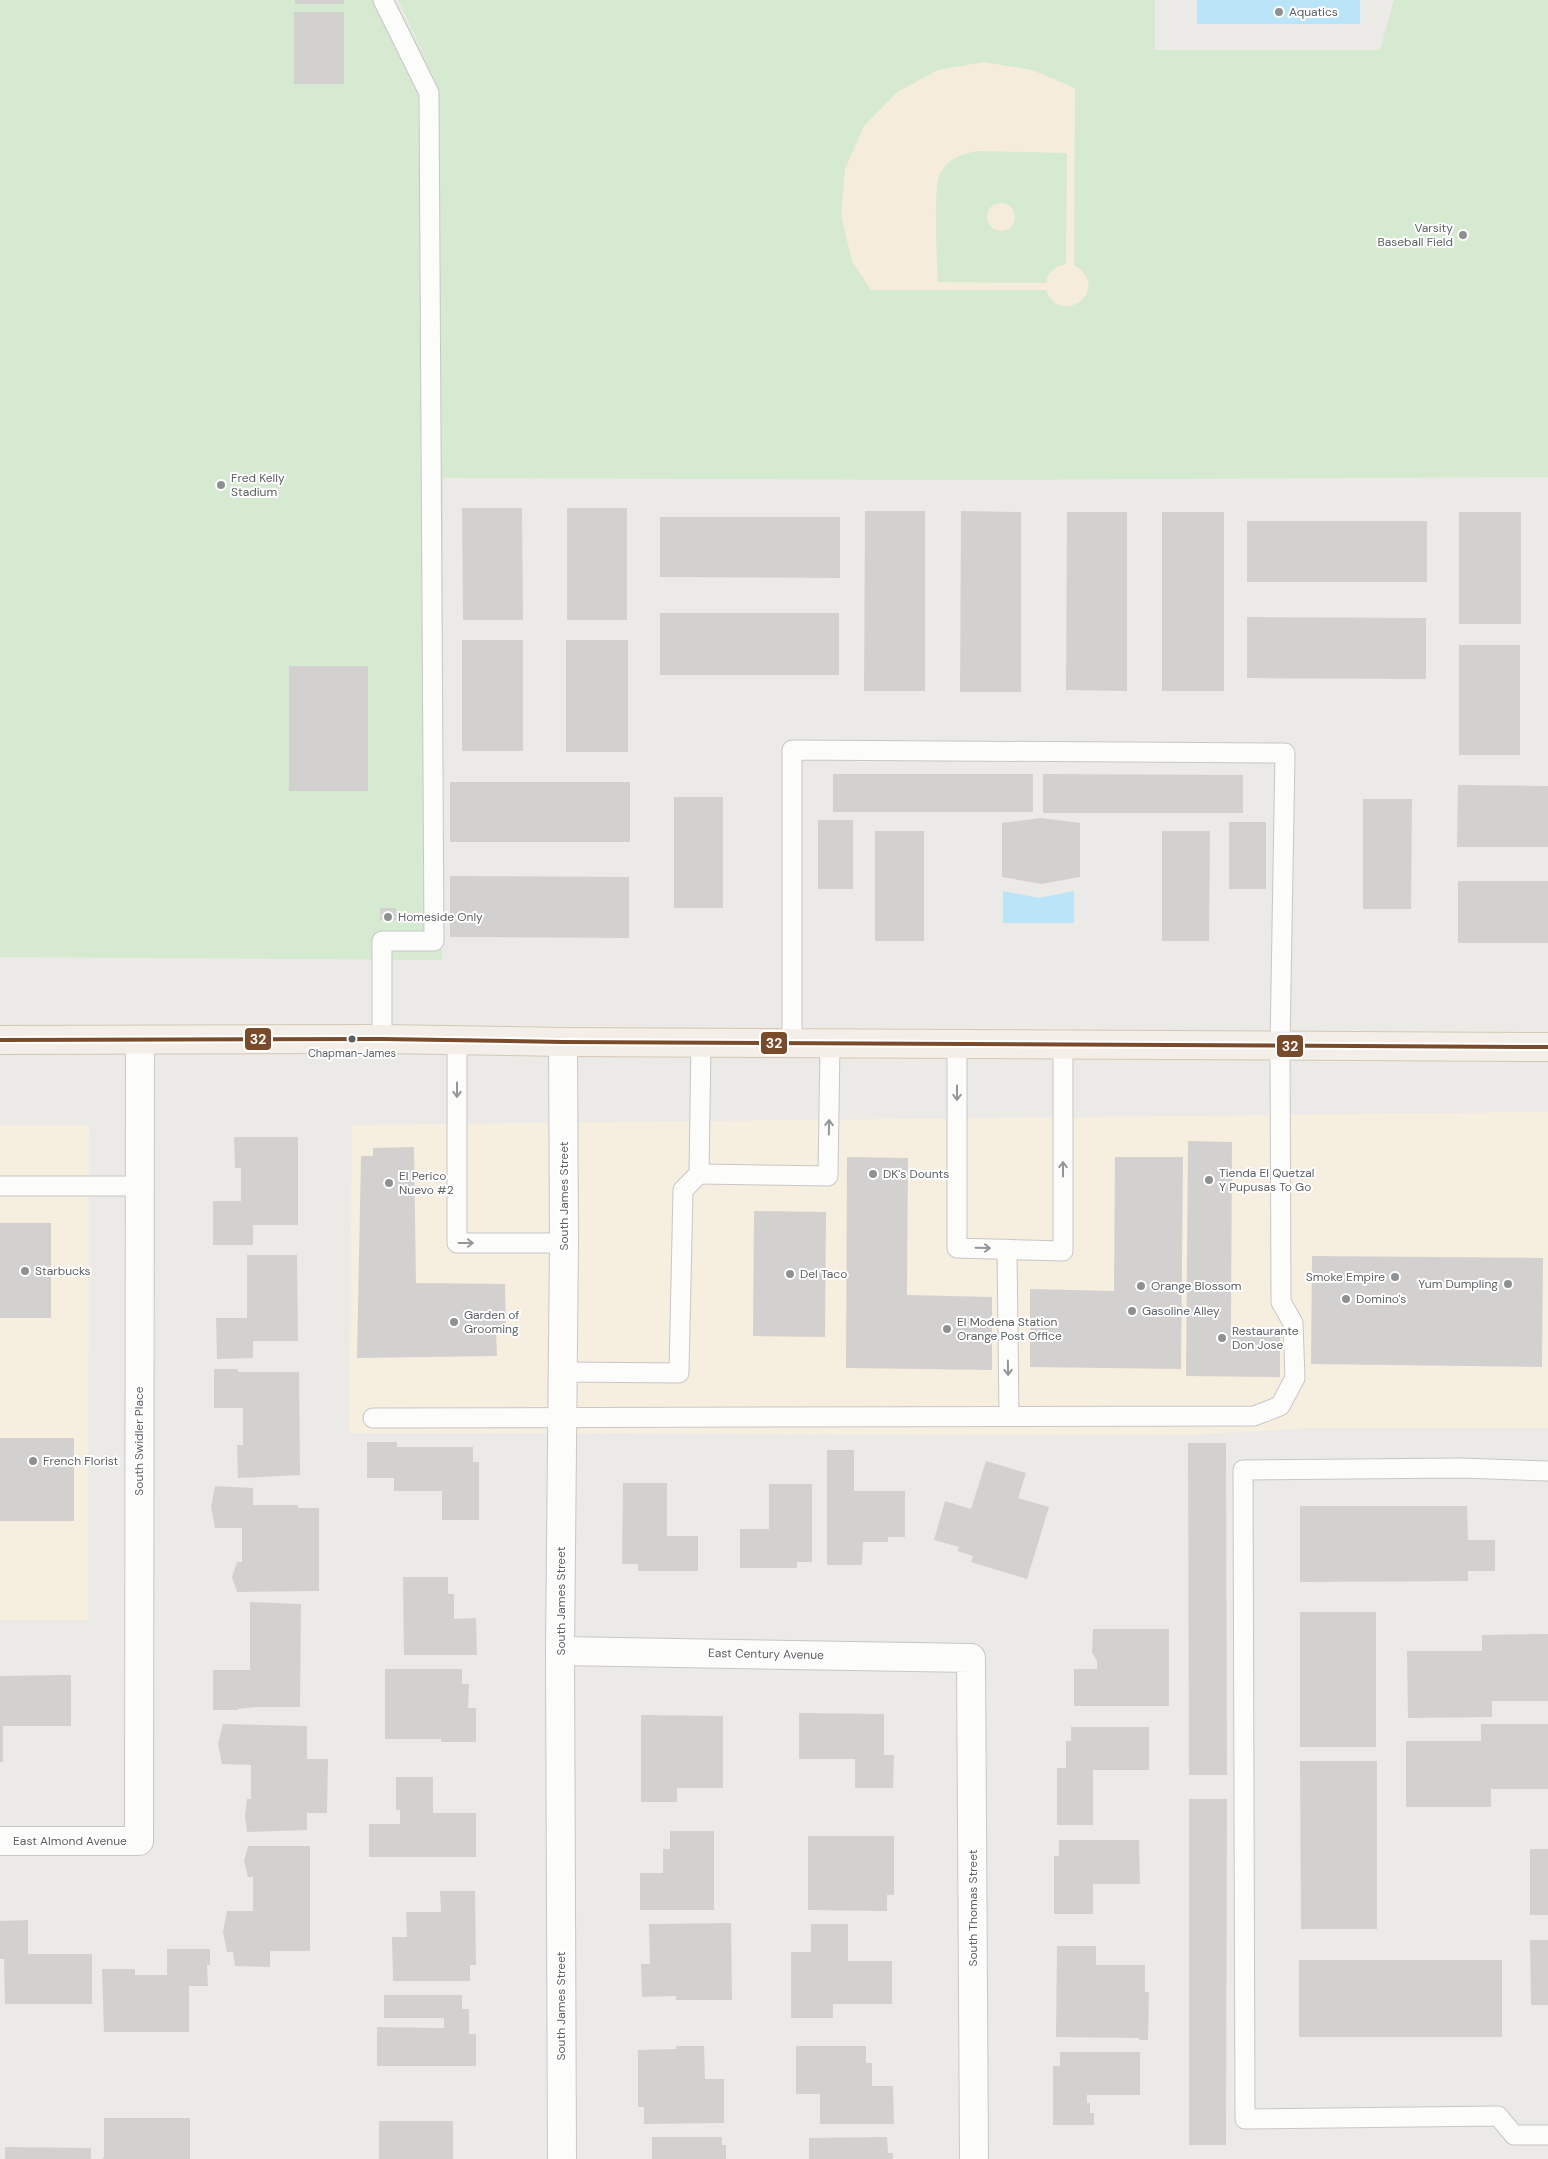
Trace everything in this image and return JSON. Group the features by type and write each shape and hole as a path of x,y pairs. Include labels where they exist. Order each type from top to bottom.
{"main road":[{"path":"0,1040 382,1039 792,1044 1548,1047"}],"street":[{"name":"South Swidler Place","path":"139,1841 140,1040"},
{"name":"South James Street","path":"562,2159 560,1650 564,1243 563,1042"},
{"name":"East Century Avenue","path":"560,1650 971,1658"},
{"name":"South Thomas Street","path":"971,1658 974,2159"},
{"name":"East Almond Avenue","path":"0,1841 139,1841"}],"lane":[{"path":"382,1039 382,941 434,941 429,93 383,0"},
{"path":"373,1418 1254,1416 1280,1406 1295,1378 1293,1323 1281,1302 1280,1046 1285,753 792,750 792,1044"},
{"path":"457,1041 457,1243 564,1243"},
{"path":"563,1372 680,1373 683,1190 699,1174 701,1043"},
{"path":"699,1174 828,1176 830,1044"},
{"path":"957,1044 957,1248 1063,1251 1063,1045"},
{"path":"0,1186 139,1186"},
{"path":"1007,1249 1009,1416"},
{"path":"1548,1471 1462,1468 1243,1470 1245,2119 1498,2116 1514,2134 1548,2135"}],"shaded area":[{"path":"1548,1112 1548,1428 1312,1428 1185,1435 349,1433 352,1125"},
{"path":"0,1125 89,1125 88,1620 0,1620"}],"green space":[{"path":"0,0 395,0 430,66 398,0 1155,0 1155,50 1380,50 1394,0 1548,0 1548,477 983,480 443,478 442,960 0,957"}],"sand":[{"path":"984,62 1032,70 1075,88 1074,265 1085,275 1088,285 1086,294 1072,306 1062,306 1053,301 1046,290 871,290 852,261 841,215 845,169 864,126 897,92 938,70","holes":["978,151 1067,153 1066,264 1053,270 1048,276 1046,283 938,282 937,194 940,174 947,164 961,155"]},
{"path":"1001,203 1011,207 1015,217 1011,227 1001,231 991,227 987,217 991,207"}],"water":[{"name":"Aquatics","path":"1197,0 1360,0 1360,24 1197,24"},
{"path":"1003,891 1039,898 1074,891 1074,923 1003,923"}],"building":[{"path":"295,0 344,0 344,4 295,4"},
{"path":"294,12 344,12 344,84 294,84"},
{"path":"462,508 522,508 523,620 463,620"},
{"path":"567,508 627,508 627,620 567,620"},
{"path":"865,511 925,511 925,691 864,691"},
{"path":"961,511 1021,512 1021,692 960,692"},
{"path":"1067,512 1127,512 1127,691 1066,690"},
{"path":"1162,512 1224,512 1224,691 1162,691"},
{"path":"1459,512 1521,512 1521,624 1459,624"},
{"path":"660,517 840,517 840,578 660,577"},
{"path":"1247,521 1427,521 1427,582 1247,582"},
{"path":"660,613 839,613 839,675 660,675"},
{"path":"1247,617 1426,618 1426,679 1247,678"},
{"path":"462,640 523,640 523,751 462,751"},
{"path":"566,640 628,640 628,752 566,752"},
{"path":"1459,645 1520,645 1520,755 1459,755"},
{"path":"289,666 368,666 368,791 289,791"},
{"path":"833,774 1033,774 1033,812 833,812"},
{"path":"1043,774 1243,775 1243,813 1043,813"},
{"path":"450,782 630,782 630,842 450,842"},
{"path":"1458,785 1548,786 1548,847 1457,847"},
{"path":"674,797 723,797 723,908 674,908"},
{"path":"1363,799 1412,799 1411,909 1363,909"},
{"path":"1041,818 1080,823 1080,877 1041,884 1002,877 1002,823"},
{"path":"818,820 853,820 853,889 818,889"},
{"path":"1229,822 1266,822 1266,889 1229,889"},
{"path":"875,831 924,831 924,941 875,941"},
{"path":"1162,831 1210,831 1209,941 1162,941"},
{"path":"450,876 629,877 629,938 450,937"},
{"path":"1458,881 1548,881 1548,943 1458,943"},
{"name":"Homeside Only","path":"380,908 396,908 396,920 380,920"},
{"path":"234,1137 298,1137 298,1225 253,1225 253,1245 213,1245 213,1201 241,1201 241,1168 235,1168"},
{"path":"1188,1141 1232,1142 1231,1329 1280,1330 1280,1377 1186,1376"},
{"path":"414,1147 416,1283 505,1284 506,1329 496,1329 497,1356 357,1358 361,1156 373,1156 373,1148"},
{"path":"847,1157 908,1158 907,1295 992,1297 992,1370 846,1368"},
{"path":"1115,1157 1183,1157 1181,1369 1030,1367 1030,1289 1114,1291"},
{"name":"Del Taco","path":"754,1211 826,1212 825,1337 753,1336"},
{"name":"Starbucks","path":"0,1223 51,1223 51,1318 0,1318"},
{"path":"247,1255 297,1255 298,1341 253,1341 253,1358 217,1359 216,1318 247,1318"},
{"path":"1312,1256 1543,1258 1542,1367 1311,1364"},
{"path":"214,1369 238,1369 238,1372 299,1372 300,1475 238,1478 237,1445 243,1445 243,1408 214,1408"},
{"path":"0,1438 74,1438 74,1521 0,1521"},
{"path":"367,1442 397,1442 397,1447 473,1447 473,1462 479,1462 479,1520 442,1520 442,1491 394,1491 394,1478 367,1478"},
{"path":"1188,1443 1226,1443 1227,1775 1189,1775"},
{"path":"827,1450 854,1450 854,1491 905,1491 905,1537 888,1537 888,1542 863,1542 862,1565 827,1565"},
{"path":"986,1461 1026,1473 1018,1498 1049,1507 1027,1579 971,1562 973,1556 957,1551 959,1547 934,1540 945,1501 971,1509"},
{"path":"623,1483 667,1483 667,1536 698,1536 698,1571 638,1571 638,1564 622,1564"},
{"path":"769,1484 812,1484 812,1562 797,1562 797,1568 740,1568 740,1529 769,1529"},
{"path":"215,1486 253,1488 253,1505 298,1505 298,1508 319,1508 319,1591 237,1592 232,1577 237,1562 242,1562 242,1528 215,1528 211,1507"},
{"path":"1300,1506 1467,1506 1468,1540 1495,1540 1495,1571 1468,1571 1468,1581 1300,1582"},
{"path":"403,1577 448,1577 448,1594 454,1594 454,1619 476,1618 477,1655 404,1655"},
{"path":"250,1602 301,1604 300,1707 256,1707 238,1710 213,1710 213,1670 250,1670"},
{"path":"1300,1612 1376,1612 1376,1747 1300,1747"},
{"path":"1093,1629 1169,1629 1169,1706 1074,1706 1074,1669 1097,1669 1097,1661 1092,1652"},
{"path":"1548,1634 1548,1701 1492,1701 1492,1717 1408,1718 1407,1651 1482,1651 1482,1635"},
{"path":"385,1669 462,1669 462,1684 469,1684 468,1708 476,1708 476,1742 441,1742 441,1739 385,1739"},
{"path":"71,1675 71,1726 3,1726 3,1762 0,1762 0,1676"},
{"path":"799,1713 884,1714 884,1755 894,1755 893,1788 855,1788 855,1759 799,1759"},
{"path":"641,1715 723,1716 723,1788 677,1788 677,1802 641,1802"},
{"path":"223,1724 307,1726 307,1759 328,1759 327,1813 307,1813 307,1830 247,1832 245,1816 247,1799 251,1799 251,1765 222,1764 218,1744"},
{"path":"1481,1724 1548,1724 1548,1789 1491,1789 1491,1807 1406,1807 1406,1741 1481,1741"},
{"path":"1071,1727 1149,1727 1149,1770 1093,1770 1093,1825 1057,1825 1057,1768 1066,1768 1066,1741 1071,1741"},
{"path":"1300,1761 1377,1761 1377,1929 1301,1929"},
{"path":"396,1777 433,1777 433,1813 476,1813 476,1857 369,1857 369,1824 400,1824 400,1810 396,1810"},
{"path":"1189,1799 1227,1799 1226,2145 1189,2145"},
{"path":"670,1831 714,1831 714,1910 640,1910 640,1873 663,1873 663,1849 670,1849"},
{"path":"808,1836 894,1836 894,1895 887,1895 887,1911 808,1910"},
{"path":"1059,1840 1139,1840 1140,1884 1093,1884 1093,1914 1054,1914 1054,1856 1059,1856"},
{"path":"248,1846 310,1846 310,1951 270,1951 270,1967 235,1966 233,1952 227,1952 223,1932 227,1911 253,1911 253,1877 248,1877 244,1861"},
{"path":"1530,1849 1548,1849 1548,1915 1530,1915"},
{"path":"440,1891 475,1891 476,1965 470,1965 470,1981 393,1981 392,1937 407,1937 406,1912 441,1912"},
{"path":"28,1920 28,1954 92,1954 92,2004 5,2004 4,1959 0,1959 0,1921"},
{"path":"731,1923 732,2000 676,2000 676,1996 642,1997 641,1964 650,1964 649,1924"},
{"path":"811,1924 848,1924 848,1961 892,1961 892,2004 833,2004 833,2018 791,2018 791,1952 811,1952"},
{"path":"1530,1940 1548,1940 1548,2005 1531,2005"},
{"path":"1057,1946 1096,1946 1096,1965 1145,1965 1145,1992 1149,1992 1148,2040 1139,2040 1139,2038 1056,2037"},
{"path":"167,1949 210,1949 210,1965 207,1965 208,1986 189,1986 189,2032 104,2032 102,1969 135,1969 135,1975 167,1975"},
{"path":"1299,1960 1502,1960 1502,2037 1299,2037"},
{"path":"384,1995 462,1995 462,2009 469,2009 469,2034 476,2034 476,2066 377,2066 377,2027 444,2028 444,2018 384,2018"},
{"path":"676,2046 704,2046 705,2079 724,2079 724,2123 644,2124 644,2107 638,2107 638,2050 676,2049"},
{"path":"796,2046 866,2046 866,2063 872,2063 872,2086 893,2086 894,2124 820,2124 820,2094 796,2094"},
{"path":"1060,2052 1140,2052 1140,2095 1087,2095 1087,2103 1090,2103 1090,2113 1094,2113 1094,2125 1053,2125 1053,2066 1060,2066"},
{"path":"104,2118 190,2118 190,2159 102,2159 104,2157"},
{"path":"379,2121 453,2121 453,2159 379,2159"},
{"path":"652,2137 722,2137 722,2145 726,2145 726,2159 652,2159"},
{"path":"887,2137 888,2153 893,2153 893,2159 809,2159 809,2138"},
{"path":"5,2147 91,2148 91,2159 5,2159"}],"transit line":[{"name":"32","path":"0,1040 382,1039 563,1042 1548,1047"}],"place":[{"name":"Aquatics","path":"1279,12"},
{"name":"Varsity Baseball Field","path":"1463,235"},
{"name":"Fred Kelly Stadium","path":"221,485"},
{"name":"Homeside Only","path":"388,917"},
{"name":"Chapman-James","path":"352,1039"},
{"name":"DK's Dounts","path":"873,1174"},
{"name":"Tienda El Quetzal Y Pupusas To Go","path":"1209,1180"},
{"name":"El Perico Nuevo #2","path":"389,1183"},
{"name":"Starbucks","path":"25,1271"},
{"name":"Del Taco","path":"790,1274"},
{"name":"Smoke Empire","path":"1395,1277"},
{"name":"Yum Dumpling","path":"1508,1284"},
{"name":"Orange Blossom","path":"1141,1286"},
{"name":"Domino's","path":"1346,1299"},
{"name":"Gasoline Alley","path":"1132,1311"},
{"name":"Garden of Grooming","path":"454,1322"},
{"name":"El Modena Station Orange Post Office","path":"947,1329"},
{"name":"Restaurante Don Jose","path":"1222,1338"},
{"name":"French Florist","path":"33,1461"}]}
